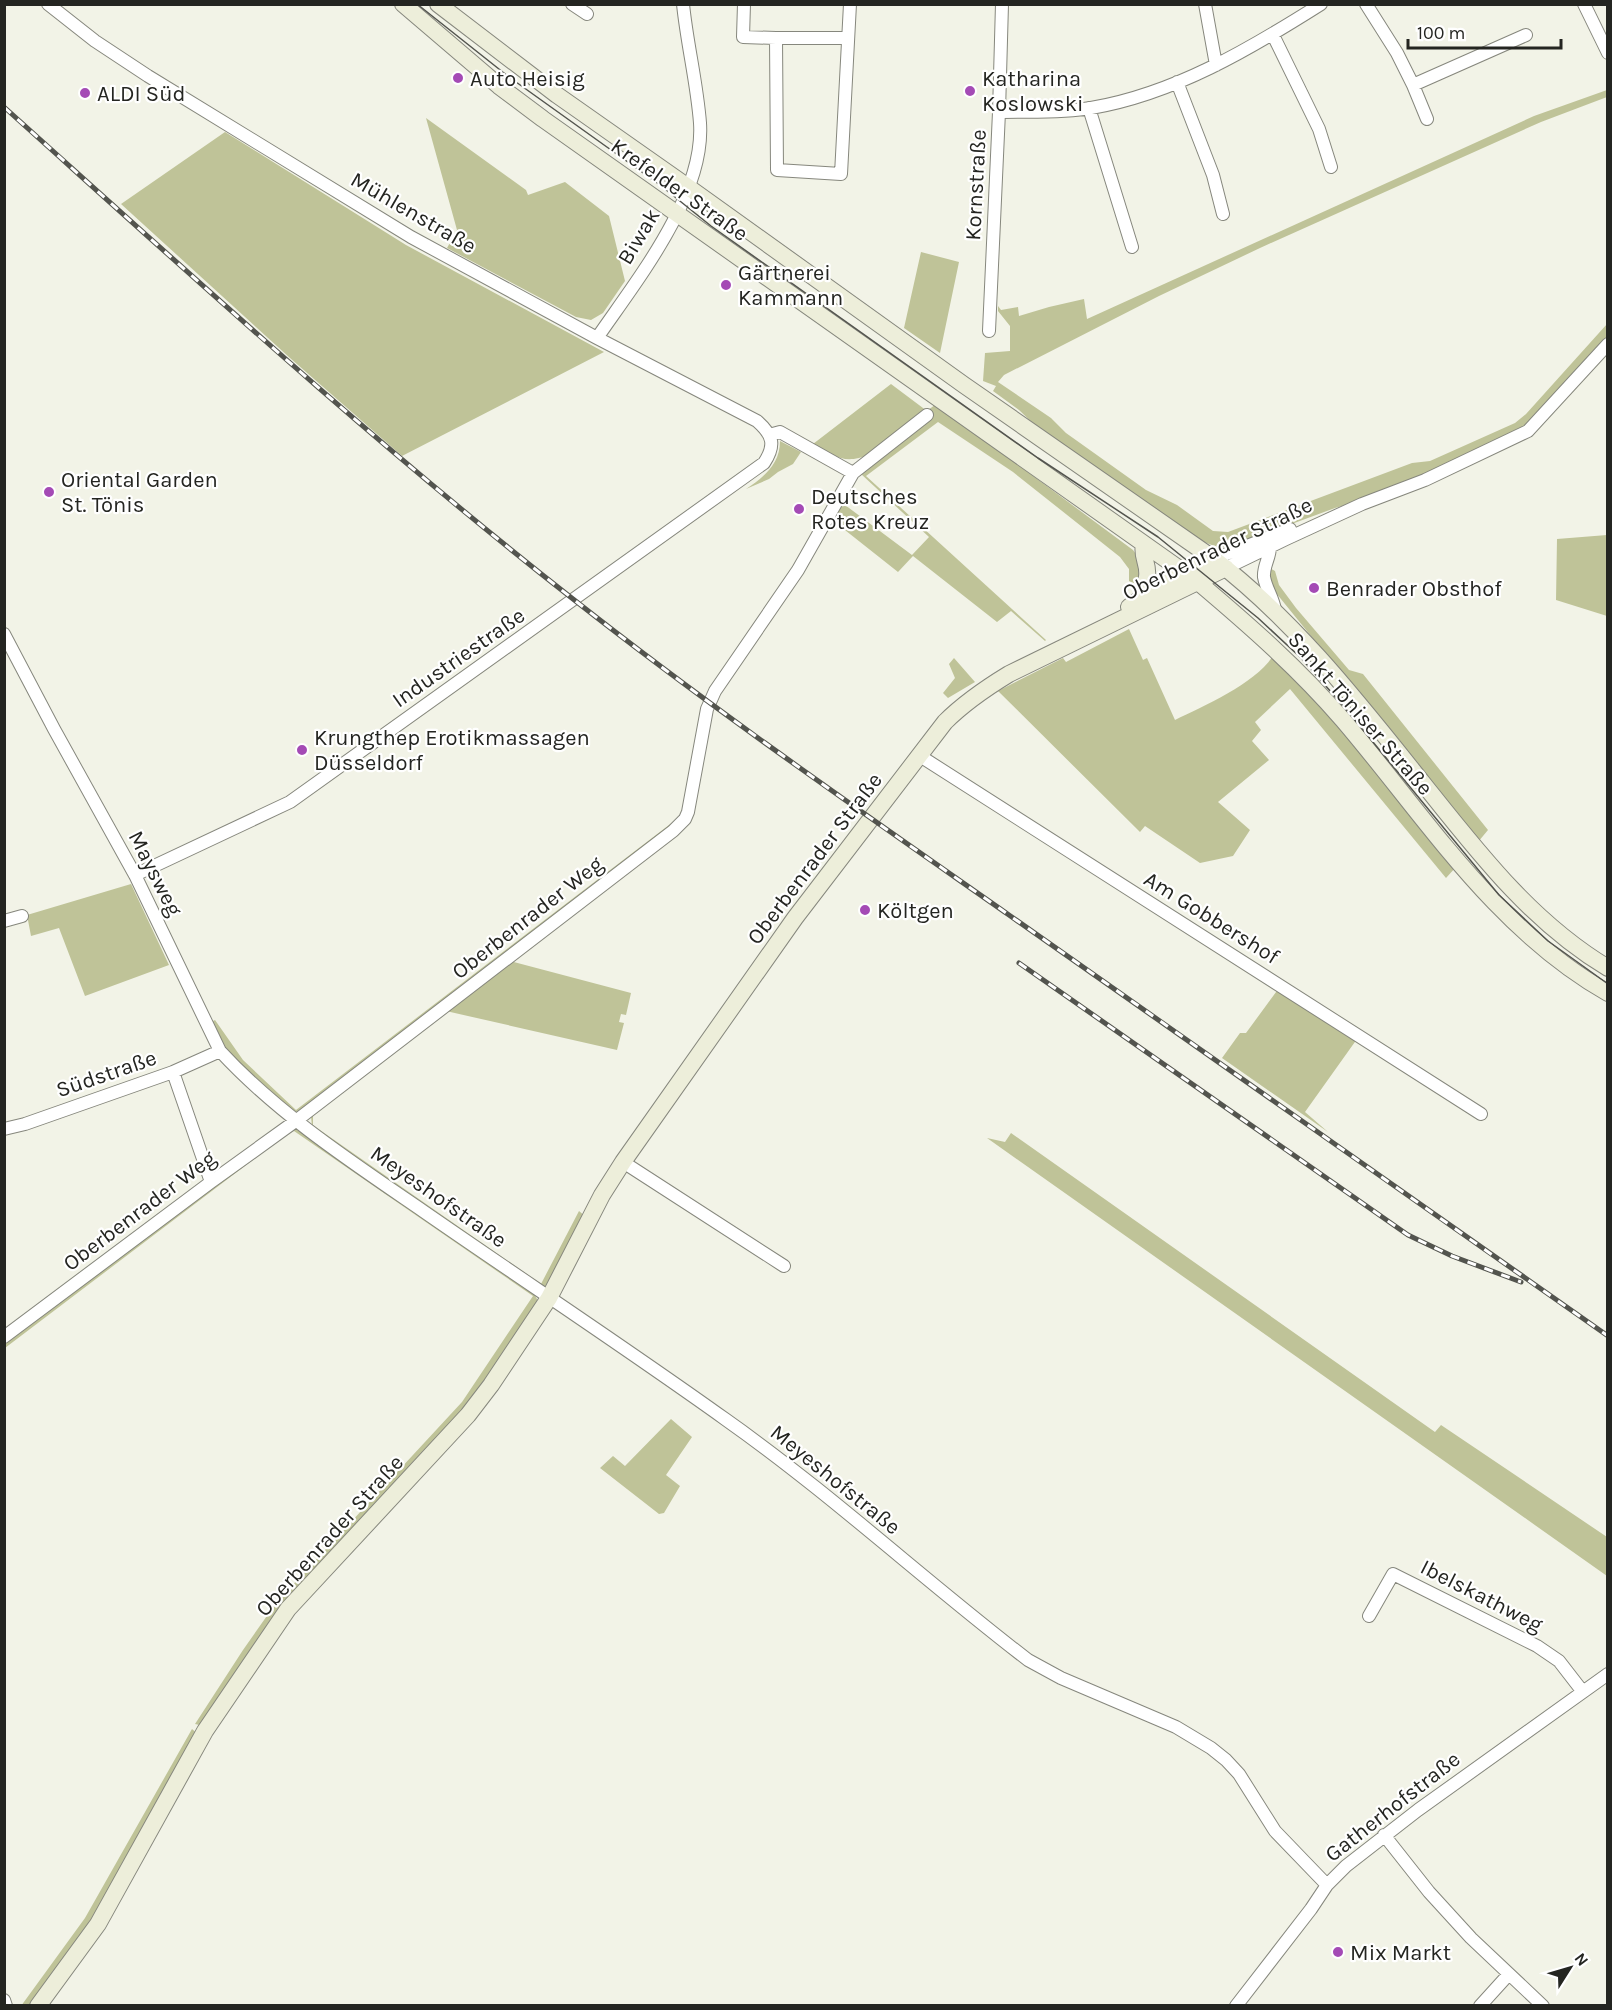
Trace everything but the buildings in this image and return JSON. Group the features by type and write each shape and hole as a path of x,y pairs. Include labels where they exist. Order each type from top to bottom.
{"main road":[{"name":"Krefelder Straße","path":"403,4 513,96 676,214 942,400"},
{"name":"Krefelder Straße","path":"438,4 557,95 962,384"},
{"name":"Sankt Töniser Straße","path":"962,384 1220,564 1275,610 1333,672 1503,881 1535,913 1567,940 1608,968"},
{"name":"Sankt Töniser Straße","path":"942,400 1184,571 1282,654 1311,684 1465,870 1505,914 1550,955 1608,993"},
{"path":"1144,543 1142,555 1147,570 1144,596"},
{"name":"Oberbenrader Straße","path":"1091,633 1168,579 1184,571 1220,564"},
{"name":"Oberbenrader Straße","path":"38,2006 98,1924 205,1731 288,1609 468,1415 491,1385 549,1298 602,1195 623,1162 795,918 945,722 976,694 1009,674 1198,582 1220,564"}],"street":[{"name":"Mühlenstraße","path":"48,4 95,41 148,76 411,237 757,422 769,435"},
{"path":"572,4 587,14"},
{"name":"Biwak","path":"597,338 670,229 688,187 699,153 700,124 686,34 684,4"},
{"path":"744,4 743,37 848,38"},
{"path":"776,38 777,170 841,174 850,4"},
{"name":"Kornstraße","path":"989,331 1002,4"},
{"path":"1205,4 1216,65"},
{"path":"999,112 1089,108 1144,96 1216,65 1273,35 1321,4"},
{"path":"1366,4 1397,53 1427,120"},
{"path":"1584,4 1608,53"},
{"path":"1273,35 1319,129 1331,167"},
{"path":"1413,85 1526,35"},
{"path":"1177,82 1213,175 1223,214"},
{"path":"1089,108 1132,246"},
{"name":"Oberbenrader Straße","path":"1220,564 1270,547 1362,504 1425,480 1528,432 1608,344"},
{"name":"Oberbenrader Weg","path":"4,1337 664,838 685,819 707,709 712,697 798,570 854,473 927,415"},
{"path":"769,435 780,432 854,473"},
{"name":"Industriestraße","path":"135,875 290,802 764,463 771,452 769,435"},
{"name":"Oberbenrader Straße","path":"1220,564 1332,512 1362,504"},
{"path":"1270,547 1264,576 1274,598 1275,610"},
{"name":"Maysweg","path":"4,634 135,875 220,1051 236,1069 293,1117"},
{"name":"Am Gobbershof","path":"920,756 1481,1114"},
{"path":"4,921 22,916"},
{"name":"Südstraße","path":"4,1129 25,1124 173,1072 220,1051"},
{"path":"173,1072 210,1180"},
{"name":"Meyeshofstraße","path":"293,1117 385,1185 725,1418 790,1466 1028,1660 1061,1677 1176,1727 1211,1748 1239,1774 1275,1831 1327,1885"},
{"path":"623,1162 784,1266"},
{"name":"Ibelskathweg","path":"1369,1616 1393,1574 1537,1646 1559,1661 1583,1692"},
{"name":"Gatherhofstraße","path":"1236,2006 1327,1885 1346,1866 1384,1835 1608,1674"},
{"path":"1384,1835 1429,1892 1471,1938 1543,2006"},
{"path":"1479,2006 1509,1974"},
{"path":"4,2000 6,2006"}],"green space":[{"path":"1607,90 1607,97 1541,122 1260,248 1159,296 1004,375 998,382 1051,418 1066,433 1146,490 1177,505 1213,531 1228,532 1412,463 1430,461 1515,423 1526,414 1607,324 1607,337 1529,424 1513,436 1370,498 1335,508 1240,543 1219,548 1192,537 1041,431 1019,410 993,391 996,386 983,381 985,353 1010,351 1010,326 998,311 998,306 1001,310 1018,307 1019,316 1084,299 1087,319 1534,116"},
{"path":"426,118 526,190 528,195 565,182 609,216 625,281 603,313 591,320 576,317 447,248 457,230"},
{"path":"225,132 406,245 604,352 402,456 290,358 121,204"},
{"path":"921,252 959,262 940,353 904,328"},
{"path":"891,384 927,411 936,404 1133,550 1141,561 1140,586 1129,581 1129,569 1120,557 1013,472 938,422 866,476 1045,641 1011,611 997,622 913,556 898,572 831,519 841,502 912,555 929,537 861,474 871,454 854,459 841,458 813,444"},
{"path":"780,441 801,452 793,464 769,479 746,489 770,469 777,457"},
{"path":"1607,535 1607,616 1556,600 1557,539"},
{"path":"1268,567 1275,571 1279,585 1296,608 1349,670 1363,674 1488,830 1478,842 1272,588"},
{"path":"1129,629 1143,660 1147,658 1175,720 1244,683 1267,664 1274,654 1308,689 1456,867 1446,878 1290,689 1255,722 1261,730 1252,741 1269,760 1218,802 1250,830 1233,856 1200,863 1145,826 1140,832 998,691 1063,658 1066,662"},
{"path":"954,658 975,682 948,698 943,693 955,678 949,664"},
{"path":"686,812 667,832 303,1111 294,1112 222,1047 211,1022 215,1020 243,1060 296,1110"},
{"path":"131,884 169,965 85,996 59,928 31,936 27,915"},
{"path":"510,961 631,993 626,1015 621,1014 619,1022 624,1023 617,1050 446,1011"},
{"path":"1279,988 1357,1039 1305,1112 1328,1132 1222,1058 1240,1033 1246,1033"},
{"path":"318,1110 313,1115 313,1125 541,1284 579,1211 586,1217 554,1280 545,1287 539,1286 312,1127 311,1116"},
{"path":"293,1129 304,1132 534,1294 538,1307 467,1408 282,1610 204,1726 195,1724 276,1603 462,1402 533,1296 294,1131 287,1134 5,1348 5,1341"},
{"path":"1011,1133 1435,1432 1441,1425 1607,1537 1607,1576 987,1138 1005,1142"},
{"path":"671,1419 692,1437 666,1475 680,1486 664,1513 659,1514 600,1468 613,1456 625,1466"},
{"path":"192,1729 199,1735 98,1915 32,2005 21,2006 85,1918"}],"tram line":[{"path":"417,4 509,77 660,185 711,226 1038,458 1158,537 1258,618 1300,657 1340,702 1499,895 1548,941 1608,984"}],"railway":[{"path":"4,107 355,420 499,540 626,640 734,721 844,799 1608,1336"},
{"path":"1019,963 1408,1235 1452,1256 1521,1282"}],"place":[{"name":"Auto Heisig","path":"458,78"},
{"name":"Katharina Koslowski","path":"970,91"},
{"name":"ALDI Süd","path":"85,93"},
{"name":"Gärtnerei Kammann","path":"726,285"},
{"name":"Oriental Garden St. Tönis","path":"49,492"},
{"name":"Deutsches Rotes Kreuz","path":"799,509"},
{"name":"Benrader Obsthof","path":"1314,588"},
{"name":"Krungthep Erotikmassagen Düsseldorf","path":"302,750"},
{"name":"Költgen","path":"865,910"},
{"name":"Mix Markt","path":"1338,1952"}]}
